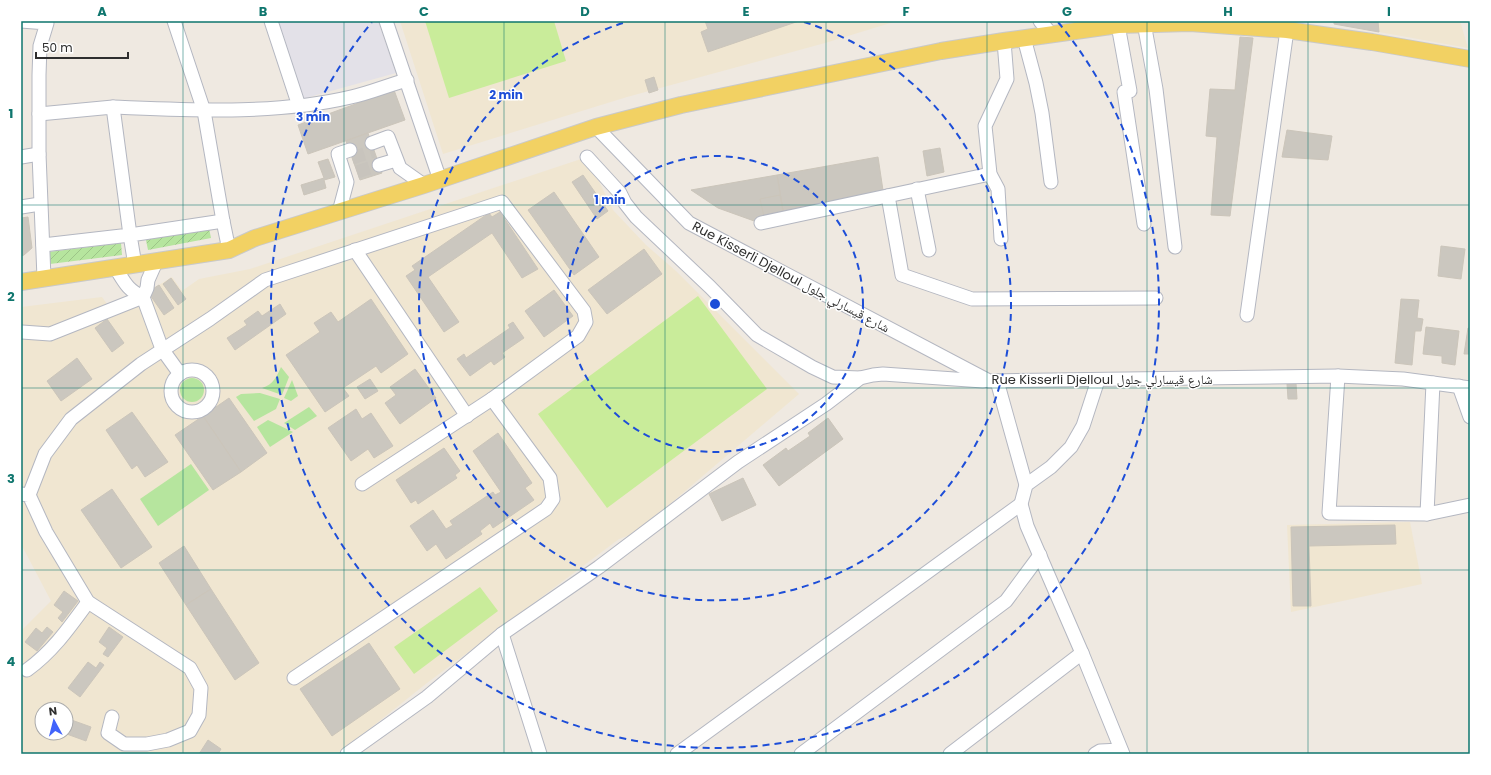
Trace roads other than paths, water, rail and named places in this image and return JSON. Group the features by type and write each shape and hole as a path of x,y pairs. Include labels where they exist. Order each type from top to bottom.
{"main road":[{"path":"21,282 229,250 255,238 440,180 596,127 755,88 941,51 1004,41 1118,25 1190,22 1287,30 1372,42 1470,59"}],"street":[{"path":"21,21 46,22 40,46 39,114 40,204 44,278"},
{"path":"174,21 204,111 229,250"},
{"path":"271,21 299,106"},
{"path":"386,21 440,180"},
{"path":"1040,21 1052,35"},
{"path":"1144,23 1156,89 1175,247"},
{"path":"1118,25 1130,91 1124,92 1144,224"},
{"path":"1247,315 1287,30"},
{"path":"1024,38 1042,113 1051,182"},
{"path":"1002,239 998,189 990,174 985,126 1007,79 1004,41"},
{"path":"39,114 113,107 204,111 299,106 352,97 407,80"},
{"path":"113,107 135,265"},
{"name":"Rue Kisserli Djelloul شارع قيسارلي جلول","path":"596,127 689,224 993,381 1338,376 1403,379 1465,387"},
{"path":"394,152 375,154 388,137 394,152 400,168 424,185"},
{"path":"21,157 39,154"},
{"path":"586,157 620,194 636,217 710,286 757,335 812,367 833,377 860,378 883,374 993,381 1026,485 1021,504 1027,526 1082,653 1122,752 1100,751 1095,754"},
{"path":"339,212 347,182 349,165"},
{"path":"761,223 990,174"},
{"path":"917,190 929,250"},
{"path":"888,196 902,275 972,299 1156,298"},
{"path":"112,717 108,733 124,744 147,744 168,740 190,731 199,715 201,688 190,668 88,602 25,495 45,454 70,419 162,349 210,319 265,280 502,202 584,311 586,322 578,336 492,399 362,484"},
{"path":"21,207 40,204"},
{"path":"43,244 130,235 223,221"},
{"path":"355,250 467,416"},
{"path":"22,332 50,334 143,297 147,288 148,280 156,262"},
{"path":"115,267 127,286 133,292 143,297 162,349 180,374"},
{"path":"1338,376 1329,513 1427,514 1470,505"},
{"path":"347,754 427,697 502,634 599,567 738,462 826,404 860,378"},
{"path":"1026,485 1051,467 1071,448 1083,426 1098,380"},
{"path":"1427,514 1433,383"},
{"path":"1465,387 1470,417"},
{"path":"294,678 546,509 553,499 550,478 492,399"},
{"path":"677,754 1021,504"},
{"path":"801,754 1006,601 1040,555"},
{"path":"27,670 43,658 63,636 88,602"},
{"path":"502,634 540,754"},
{"path":"950,754 1082,653"}],"tunnel":[{"path":"352,158 374,151"},
{"path":"357,172 379,165"}]}
